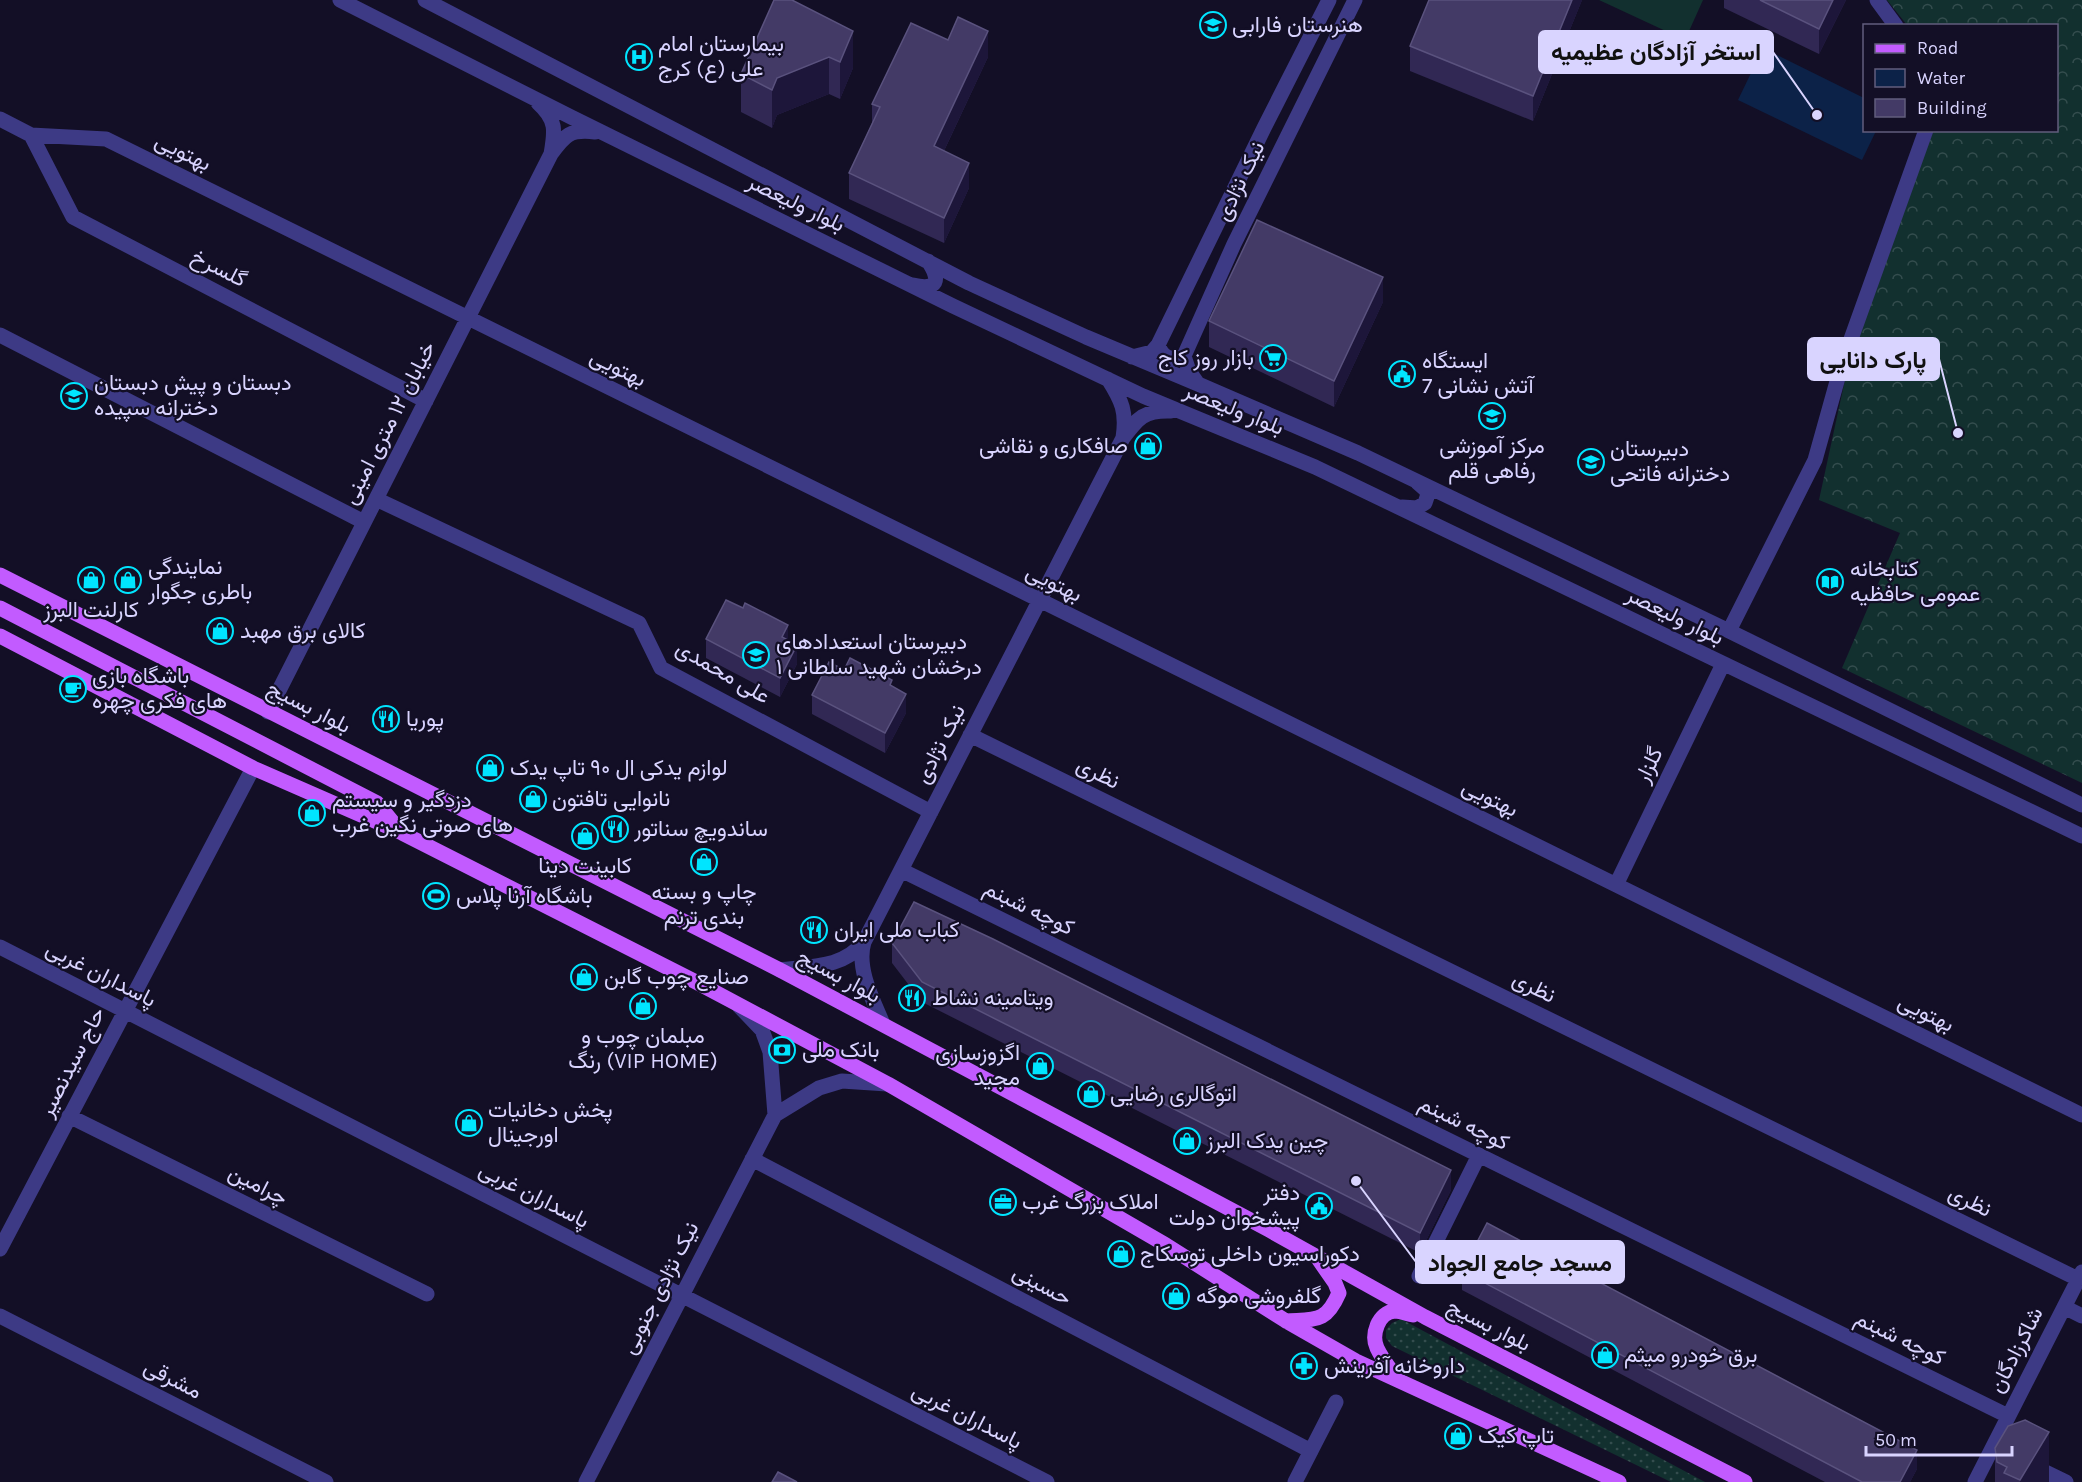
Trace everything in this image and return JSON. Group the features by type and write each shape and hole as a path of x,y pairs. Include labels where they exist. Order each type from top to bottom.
{"main road":[{"name":"بلوار بسیج","path":"0,575 780,970 1315,1255 1425,1317 1745,1482"},
{"path":"0,608 377,803 402,833"},
{"path":"0,636 252,768 402,833 738,1004 888,1084 1166,1245 1287,1321 1356,1360 1619,1482"},
{"path":"1287,1321 1322,1317 1332,1308 1339,1293 1329,1272 1315,1255"},
{"path":"1398,1380 1376,1347 1377,1324 1382,1316 1394,1311 1425,1317"}],"street":[{"name":"بلوار ولیعصر","path":"340,0 953,306 1182,412 1315,467 2082,836"},
{"name":"بلوار ولیعصر","path":"425,0 969,283 1457,500 2082,805"},
{"name":"نیک نژادی","path":"1158,345 1329,0"},
{"name":"نیک نژادی","path":"1184,356 1234,244 1355,0"},
{"path":"1877,0 1895,24"},
{"path":"531,97 543,107 554,123 551,154"},
{"name":"بهتویی","path":"0,119 31,135 106,139 2082,1115"},
{"path":"551,154 566,136 574,131 604,133"},
{"path":"1729,632 1815,460 1841,367 1925,132"},
{"name":"گلسرخ","path":"31,135 73,217 426,401"},
{"name":"خیابان ۱۲ متری امینی","path":"268,712 551,154"},
{"path":"1211,235 1234,244"},
{"path":"910,285 926,288 933,285 936,273 928,261"},
{"path":"953,306 945,294 945,287 950,282 969,283"},
{"path":"0,335 364,522"},
{"path":"1132,357 1152,352 1158,345 1161,353 1167,358 1174,359 1184,356 1189,371 1198,384"},
{"path":"1108,379 1124,411 1123,438"},
{"path":"1123,438 1142,416 1153,411 1182,412"},
{"name":"نیک نژادی","path":"864,942 1123,438"},
{"path":"1399,507 1417,508 1423,506 1427,500 1428,494 1425,489 1412,479"},
{"path":"1442,528 1431,514 1433,504 1440,497 1457,500"},
{"name":"علی محمدی","path":"376,499 639,623 661,668 931,812"},
{"name":"گلزار","path":"1616,885 1723,664"},
{"name":"نظری","path":"970,735 2080,1276"},
{"name":"حاج سیدنصیر","path":"0,1249 252,768"},
{"name":"کوچه شبنم","path":"901,870 2008,1416"},
{"path":"780,970 841,962 855,953 864,942"},
{"path":"864,942 861,952 867,985 882,1024"},
{"name":"پاسداران غربی","path":"0,948 1047,1482"},
{"path":"738,1004 762,1030 770,1052 775,1115 819,1088 842,1081 888,1084"},
{"name":"نیک نژادی جنوبی","path":"586,1482 775,1115"},
{"name":"چرامین","path":"69,1116 427,1294"},
{"path":"1419,1276 1479,1155"},
{"name":"حسینی","path":"752,1160 1311,1451"},
{"name":"شاکرزادگان","path":"1975,1482 2003,1451 2008,1416 2080,1276"},
{"path":"2064,1307 2082,1316"},
{"name":"مشرقی","path":"0,1316 326,1482"},
{"path":"1295,1482 1336,1402"},
{"path":"2003,1451 2066,1482"}],"green space":[{"path":"1599,0 1703,0 1685,40"},
{"path":"1887,0 2082,0 2082,783 1842,668 1900,533 1819,500 1848,366 1933,132 2058,132 2058,24 1906,24"},
{"path":"1401,1319 1705,1482 1671,1482 1392,1346 1386,1338 1386,1330 1392,1323"}],"water":[{"path":"1763,48 1863,98 1863,132 1876,132 1862,160 1738,100"}],"building":[{"path":"774,0 792,0 853,31 840,62 829,57 777,78 772,90 741,74"},
{"path":"1429,0 1572,0 1533,96 1410,46"},
{"path":"1760,0 1833,0 1819,29"},
{"path":"958,17 988,31 934,146 969,163 944,218 849,173 880,107 872,104 911,23 948,40"},
{"path":"1257,220 1383,277 1334,381 1209,321"},
{"path":"726,600 743,608 745,603 788,625 782,637 797,645 780,678 706,639"},
{"path":"850,658 892,680 890,685 906,694 885,733 812,695 829,662 844,670"},
{"path":"914,902 993,939 1451,1170 1420,1233 922,982 892,943"},
{"path":"1487,1223 1917,1450 1900,1482 1862,1482 1462,1271"},
{"path":"2025,1420 2049,1432 2020,1480 2004,1473 2007,1467 1997,1462 1995,1448 2008,1426"},
{"path":"778,1472 797,1482 772,1482"}],"place":[{"name":"هنرستان فارابی","path":"1213,25"},
{"name":"بیمارستان امام علی (ع) کرج","path":"639,57"},
{"name":"استخر آزادگان عظیمیه","path":"1817,115"},
{"name":"بازار روز کاج","path":"1273,358"},
{"name":"ایستگاه آتش نشانی 7","path":"1402,374"},
{"name":"دبستان و پیش دبستان دخترانه سپیده","path":"74,396"},
{"name":"مرکز آموزشی رفاهی قلم","path":"1492,416"},
{"name":"پارک دانایی","path":"1958,433"},
{"name":"صافکاری و نقاشی","path":"1148,446"},
{"name":"دبیرستان دخترانه فاتحی","path":"1591,462"},
{"name":"کارلنت البرز","path":"91,580"},
{"name":"نمایندگی باطری جگوار","path":"128,580"},
{"name":"کتابخانه عمومی حافظیه","path":"1830,582"},
{"name":"کالای برق مهبد","path":"220,631"},
{"name":"دبیرستان استعدادهای درخشان شهید سلطانی ۱","path":"756,655"},
{"name":"باشگاه بازی های فکری چهره","path":"73,689"},
{"name":"پوریا","path":"386,719"},
{"name":"لوازم یدکی ال ۹۰ تاپ یدک","path":"490,768"},
{"name":"نانوایی تافتون","path":"533,799"},
{"name":"دزدگیر و سیستم های صوتی نگین غرب","path":"312,813"},
{"name":"ساندویچ سناتور","path":"615,829"},
{"name":"کابینت دینا","path":"585,836"},
{"name":"چاپ و بسته بندی ترنم","path":"704,862"},
{"name":"باشگاه آرنا پلاس","path":"436,896"},
{"name":"کباب ملی ایران","path":"814,930"},
{"name":"صنایع چوب گابن","path":"584,977"},
{"name":"ویتامینه نشاط","path":"912,998"},
{"name":"مبلمان چوب و رنگ (VIP HOME)","path":"643,1006"},
{"name":"بانک ملی","path":"782,1050"},
{"name":"اگزوزسازی مجید","path":"1040,1066"},
{"name":"اتوگالری رضایی","path":"1091,1094"},
{"name":"پخش دخانیات اورجینال","path":"469,1123"},
{"name":"چین یدک البرز","path":"1187,1141"},
{"name":"مسجد جامع الجواد","path":"1356,1181"},
{"name":"املاک بزرگ غرب","path":"1003,1202"},
{"name":"دفتر پیشخوان دولت","path":"1319,1206"},
{"name":"دکوراسیون داخلی توسکاج","path":"1121,1254"},
{"name":"گلفروشی موگه","path":"1176,1296"},
{"name":"برق خودرو میثم","path":"1605,1355"},
{"name":"داروخانه آفرینش","path":"1304,1366"},
{"name":"تاپ کیک","path":"1458,1436"}]}
